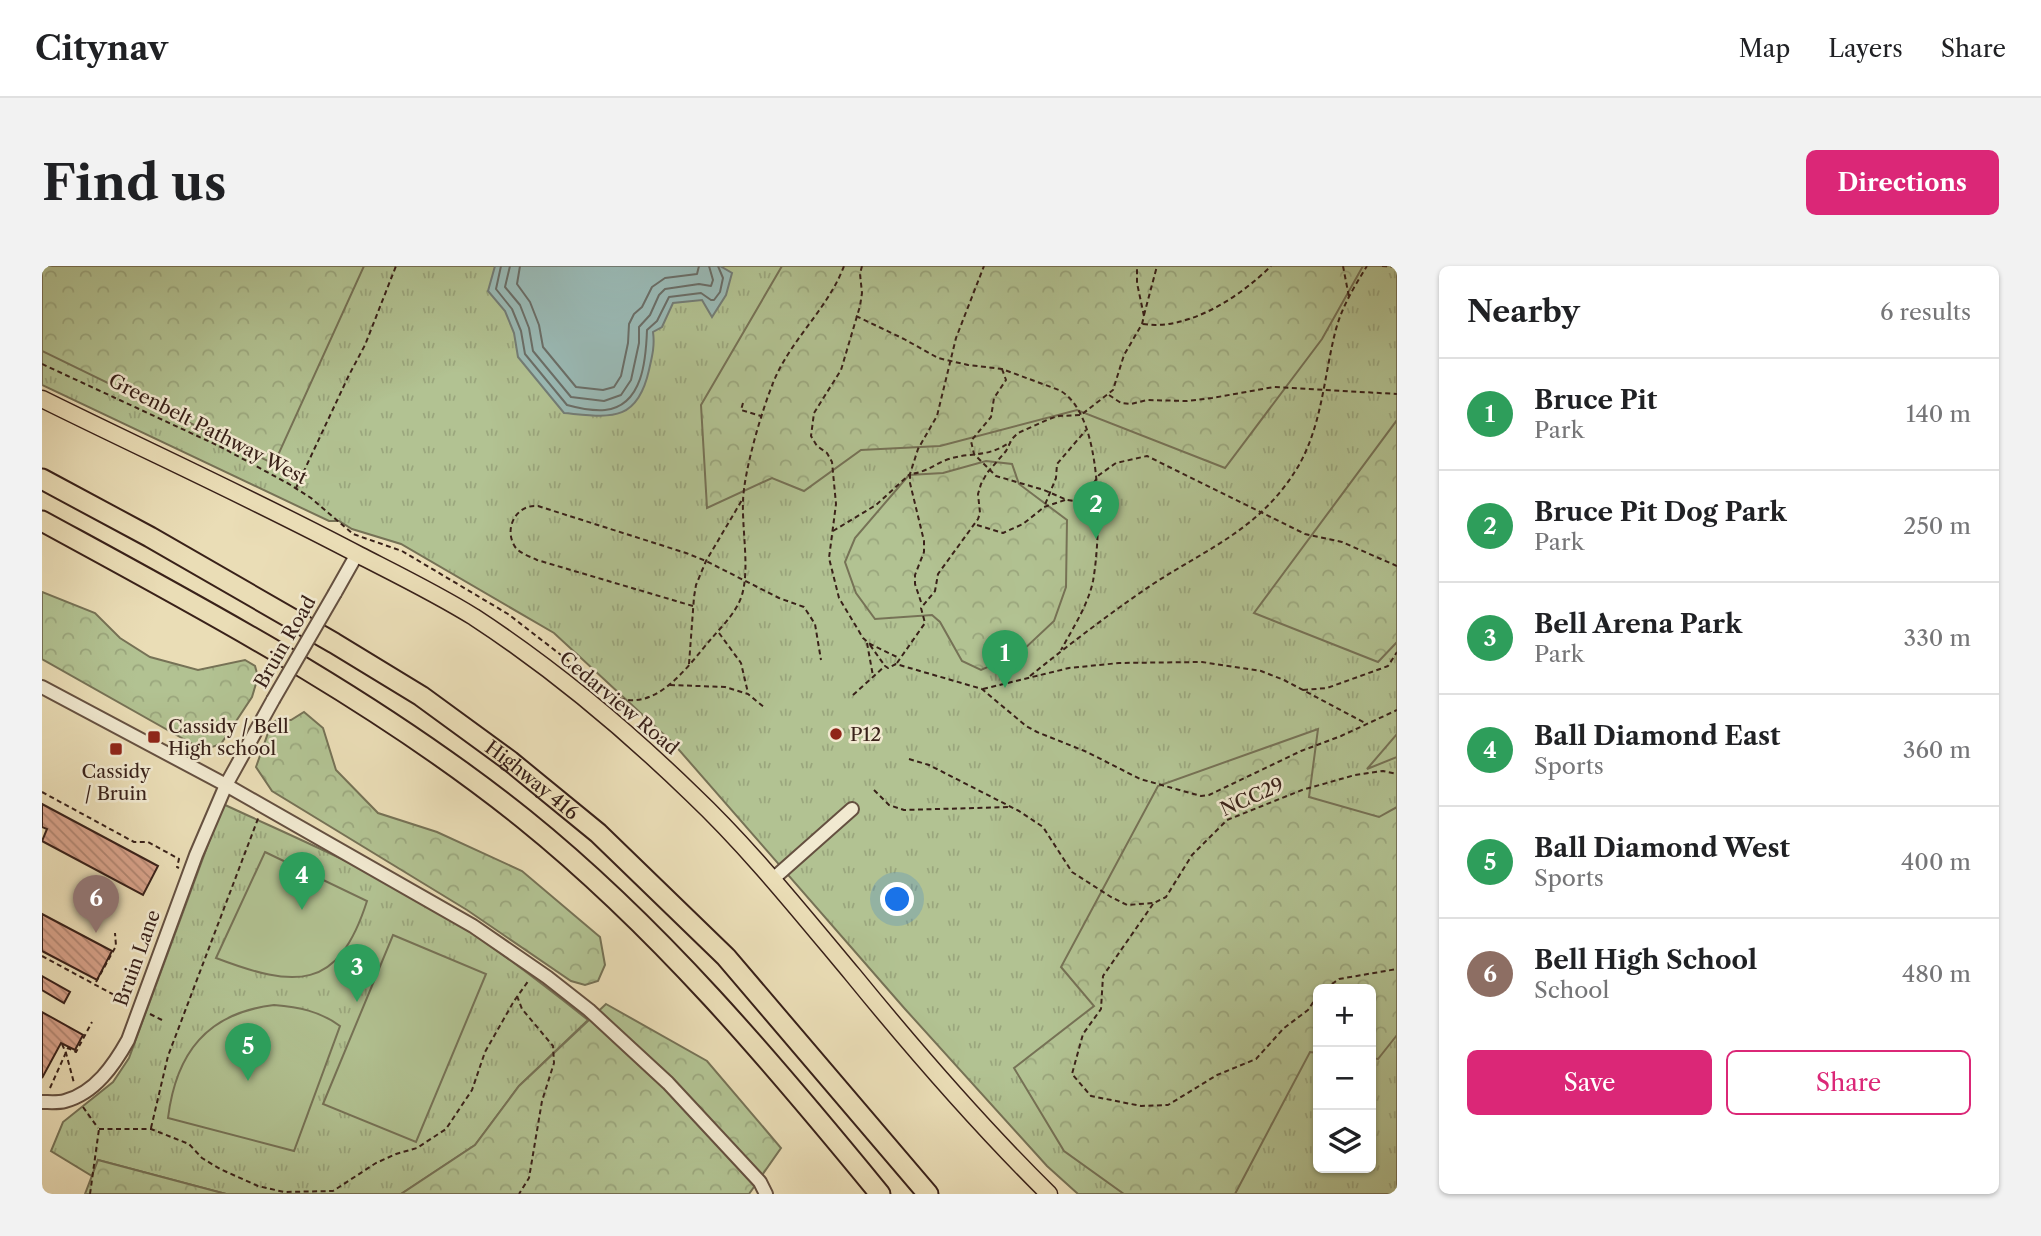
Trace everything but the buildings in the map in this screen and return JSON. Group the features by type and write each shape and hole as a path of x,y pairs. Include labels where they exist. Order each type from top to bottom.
{"highway":[{"name":"Highway 416","path":"42,479 150,537 421,696 510,761 598,832 726,957 928,1194"},
{"name":"Highway 416","path":"42,521 347,693 475,781 524,820 581,869 688,971 880,1194"}],"main road":[{"name":"Cedarview Road","path":"42,399 416,583 472,617 570,687 693,794 772,879 1001,1146 1049,1194"}],"street":[{"name":"Bruin Road","path":"226,785 357,554"},
{"path":"42,687 263,806 472,926 536,970 589,1010 668,1083 760,1182 766,1194"},
{"name":"Bruin Lane","path":"43,1102 64,1102 77,1096 92,1087 113,1066 128,1040 190,872 226,785"},
{"path":"772,879 852,809"}],"path":[{"path":"296,488 370,335 396,266"},
{"name":"Greenbelt Pathway West","path":"42,364 220,447 296,488 353,534 410,555 509,614 614,696 622,700 641,700 669,685 718,631 741,600 744,579 743,498 762,416 786,356 835,288 844,266"},
{"path":"862,266 862,293 841,370 814,413 811,436 832,462 836,504 829,558 833,579 857,631 888,668 896,664 925,623 915,584 915,575 924,552 924,541 910,474 918,449 937,416 956,338 984,266"},
{"path":"1137,266 1143,316"},
{"path":"922,604 935,591 938,574 975,525 980,513 978,494 989,470 1018,433 1058,415 1081,415 1113,390 1124,355 1142,324 1157,266"},
{"path":"1142,324 1178,322 1201,315 1223,304 1271,266"},
{"path":"1343,266 1349,298"},
{"path":"1030,676 1154,584 1242,529 1261,514 1298,466 1312,438 1335,330 1367,266"},
{"path":"1382,266 1397,267"},
{"path":"856,316 938,358 1002,369 1066,394 1081,415 1092,449 1096,480 1097,545 1092,583 1080,616 1061,651"},
{"path":"1002,369 1006,380 994,398 991,417 971,441 974,454 989,470 1004,480 1074,501 1085,496 1096,480 1116,463 1147,456 1305,534 1342,542 1397,566"},
{"path":"1109,395 1121,403 1131,404 1147,400 1187,401 1274,387 1397,394"},
{"path":"743,403 741,410 762,416"},
{"path":"1044,507 1056,478 1057,464 1087,429"},
{"path":"832,531 876,505 910,474 919,473 947,460 993,452 1011,441"},
{"path":"689,665 696,584 706,561 743,498"},
{"path":"975,525 1003,533 1023,524 1044,507 1066,500"},
{"path":"693,606 537,560 518,551 513,545 513,519 528,506 545,507 706,561 779,598 804,607 815,624 821,660"},
{"path":"718,631 741,663 748,694"},
{"path":"868,643 900,658"},
{"path":"868,643 873,677"},
{"path":"1302,690 1327,688 1388,666 1397,652"},
{"path":"982,690 1069,668 1119,663 1202,662 1261,671 1368,724"},
{"path":"896,664 982,690 1037,732 1087,752 1140,779 1201,796 1209,795 1301,751 1397,710"},
{"path":"853,695 886,666"},
{"path":"669,685 724,687 748,694 765,708"},
{"path":"909,759 929,765 1043,827 1072,872 1111,897 1128,905 1154,903"},
{"name":"NCC29","path":"1313,1002 1308,1010 1283,1027 1256,1059 1217,1075 1168,1105 1141,1107 1091,1096 1072,1074 1083,1034 1101,1009 1103,976 1154,903 1166,897 1192,855 1227,820 1303,790 1355,775 1383,771 1397,774"},
{"path":"874,790 889,805 904,810 1010,807"},
{"path":"42,792 134,842 148,842 179,859 177,867 190,872"},
{"path":"151,1129 168,1056 263,806"},
{"path":"95,984 116,946 115,933"},
{"path":"42,956 162,1020"},
{"path":"1332,984 1339,979 1397,969"},
{"path":"99,1129 151,1129 188,1144 202,1158 220,1169 258,1186 284,1192 333,1191 376,1163 417,1148 446,1129 472,1090 485,1052 517,996 536,970"},
{"path":"517,996 522,1009 553,1046 554,1063 542,1101 529,1178 519,1194"},
{"path":"43,1102 68,1048 76,1052 92,1022"},
{"path":"62,1044 77,1096 99,1129 90,1194"}],"green space":[{"path":"42,266 1397,266 1397,1194 1078,1194 1047,1166 905,1009 673,743 554,633 401,544 352,529 339,521 329,521 42,385"},
{"path":"42,266 364,266 274,464 42,351"},
{"path":"782,266 1363,266 1322,339 1225,468 1077,410 940,446 861,450 804,491 772,478 707,508 701,405"},
{"path":"1397,420 1397,642 1378,662 1254,613"},
{"path":"986,461 1012,464 1019,484 1067,520 1066,587 1054,621 1020,653 981,670 962,661 940,622 932,615 875,619 856,593 845,562 855,538 909,475 943,473"},
{"path":"42,592 95,613 120,638 150,657 198,670 245,660 255,666 258,677 252,697 221,744 203,750 42,659"},
{"path":"304,712 323,728 336,770 378,813 437,832 522,871 600,937 605,965 598,981 585,985 571,981 467,910 272,791 256,767 268,733 276,720 291,720"},
{"path":"1318,729 1309,797 1379,817 1397,807 1397,1035 1376,1059 1376,984 1313,984 1313,1052 1310,1052 1235,1194 1124,1194 1064,1151 1014,1068 1094,1006 1061,967 1158,786"},
{"path":"1397,734 1397,757 1367,769"},
{"path":"223,804 339,858 424,902 504,955 588,1020 519,1086 475,1145 401,1194 226,1194 98,1160 92,1176 51,1151 63,1122 113,1082 129,1058"},
{"path":"265,852 367,901 355,931 342,953 327,967 310,975 269,975 216,958"},
{"path":"393,935 486,974 416,1142 323,1104"},
{"path":"606,1004 707,1061 781,1148 749,1194 401,1194 475,1145 519,1086"},
{"path":"274,1005 308,1011 340,1026 294,1151 168,1118 179,1074 187,1056 199,1040 230,1017 251,1009"},
{"path":"98,1160 226,1194 85,1194"}],"water":[{"path":"495,266 720,266 732,273 726,295 712,317 702,300 673,303 662,327 653,332 649,370 637,400 619,413 595,416 564,413 518,357 514,333 505,311 488,291"}],"place":[{"name":"Bruce Pit Dog Park","path":"1096,539"},
{"name":"Bruce Pit","path":"1005,688"},
{"name":"P12","path":"836,734"},
{"name":"Cassidy / Bell High school","path":"154,737"},
{"name":"Cassidy / Bruin","path":"116,749"},
{"name":"Ball Diamond East","path":"302,910"},
{"name":"Bell High School","path":"96,933"},
{"name":"Bell Arena Park","path":"357,1002"},
{"name":"Ball Diamond West","path":"248,1081"}]}
